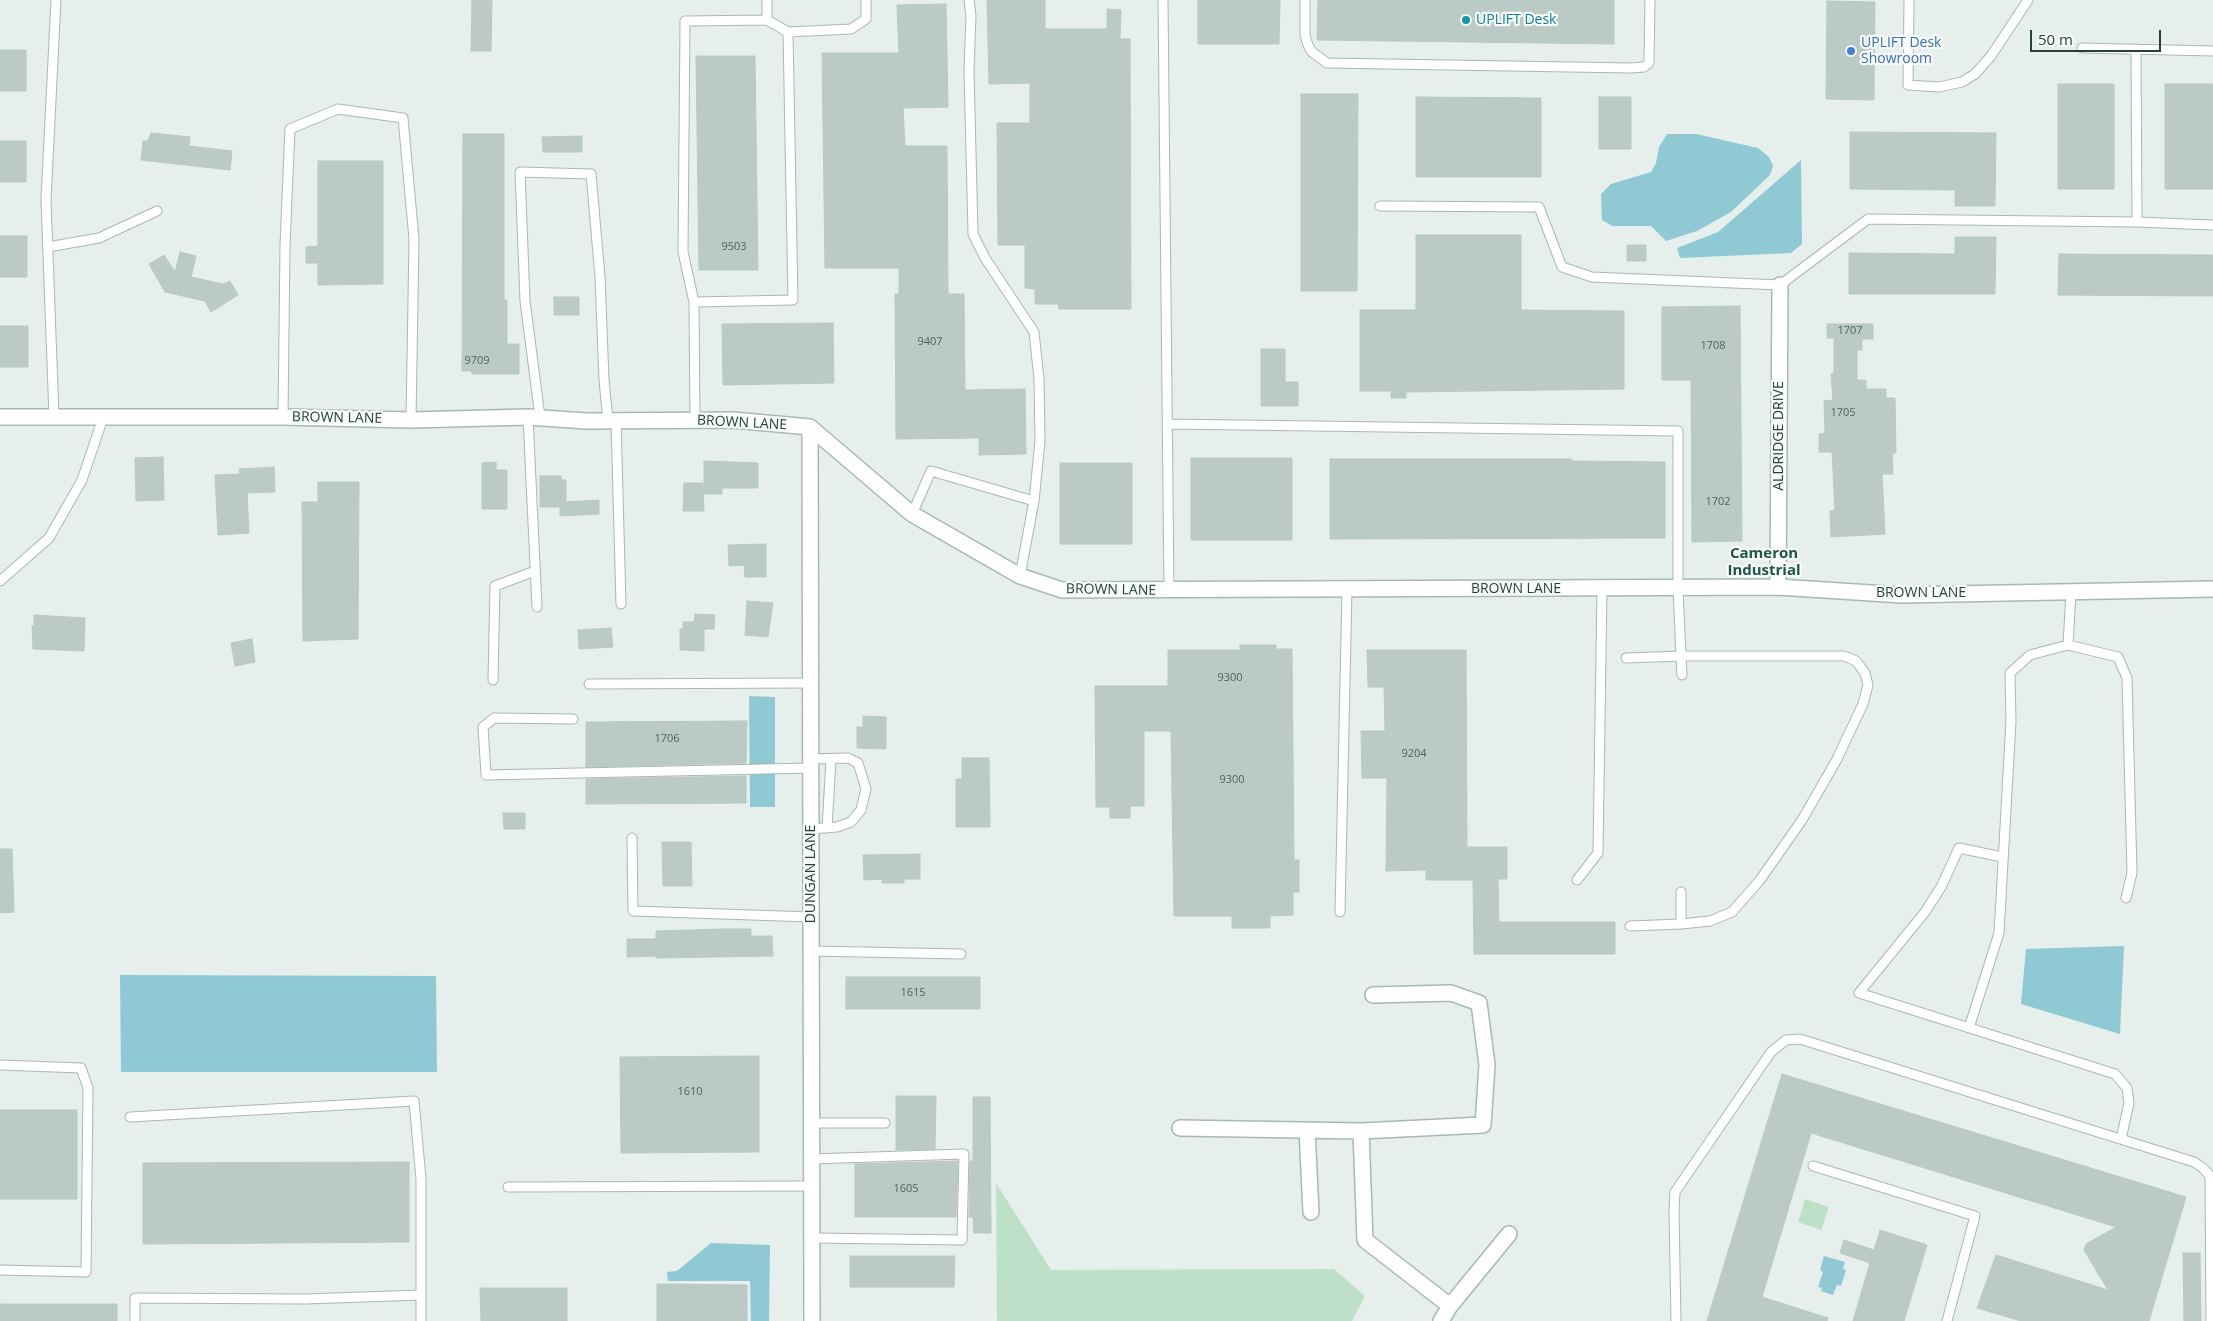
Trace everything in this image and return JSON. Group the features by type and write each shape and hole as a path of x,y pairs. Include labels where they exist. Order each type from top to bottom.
{"street":[{"name":"ALDRIDGE DRIVE","path":"1778,587 1780,286"},
{"name":"BROWN LANE","path":"0,418 283,417 411,420 534,417 612,421 733,420 810,427 912,514 1020,576 1062,590 1778,587 1902,595 2213,589"},
{"name":"DUNGAN LANE","path":"810,427 812,1321"},
{"path":"1180,1128 1361,1131 1483,1125 1487,1065 1479,1003 1451,993 1373,995"},
{"path":"1307,1130 1311,1212"},
{"path":"1361,1131 1364,1240 1450,1306"},
{"path":"1441,1321 1450,1306 1509,1234"}],"lane":[{"path":"54,418 46,200 56,0"},
{"path":"767,0 767,20"},
{"path":"695,420 694,302 683,252 685,21 767,20 788,32 851,29 866,19 866,0"},
{"path":"969,0 971,16 972,234 985,258 1034,332 1039,379 1040,441 1034,501 1020,576"},
{"path":"1163,0 1169,591"},
{"path":"1306,0 1306,35 1308,45 1312,52 1327,63 1631,68 1644,67 1649,63 1650,0"},
{"path":"1909,0 1908,85 1939,87 1962,82 1975,74 1991,56 2028,0"},
{"path":"694,302 793,300 788,32"},
{"path":"2082,48 2213,50"},
{"path":"2136,49 2137,222"},
{"path":"283,417 285,245 290,129 338,109 402,118 414,239 411,420"},
{"path":"538,607 535,571 534,417 520,172 591,174 600,277 604,380 612,421 621,604"},
{"path":"1380,206 1540,207 1562,267 1592,277 1780,286 1868,219 2137,222 2213,225"},
{"path":"48,248 99,238 157,211"},
{"path":"0,580 49,538 82,480 102,418"},
{"path":"1167,424 1678,431 1678,588 1682,674"},
{"path":"912,514 931,471 1034,501"},
{"path":"493,680 495,586 535,571"},
{"path":"1577,880 1598,854 1602,588"},
{"path":"1340,912 1347,590"},
{"path":"2068,645 2072,592"},
{"path":"1969,1028 1999,933 2011,721 2010,673 2030,655 2068,645 2118,658 2127,678 2132,873 2126,898"},
{"path":"1626,658 1844,656 1856,661 1865,673 1868,685 1863,704 1836,761 1802,820 1760,880 1732,912 1710,921 1630,926"},
{"path":"589,684 810,683"},
{"path":"573,719 494,718 483,727 486,775 811,763 848,758 858,763 866,789 861,810 852,822 827,828 811,829"},
{"path":"827,828 830,759"},
{"path":"632,838 632,911 811,917"},
{"path":"2002,857 1959,848 1941,887 1925,912 1858,993 2115,1074 2127,1088 2129,1103 2121,1139"},
{"path":"1681,892 1681,924"},
{"path":"811,951 961,954"},
{"path":"1676,1321 1675,1192 1772,1052 1786,1040 1800,1039 2194,1162 2204,1168 2210,1176 2211,1321"},
{"path":"0,1065 81,1068 88,1088 86,1272 0,1270"},
{"path":"130,1117 414,1101 421,1179 421,1321"},
{"path":"811,1123 884,1123"},
{"path":"811,1159 964,1154 962,1240 812,1238"},
{"path":"1813,1166 1975,1216 1947,1321"},
{"path":"508,1187 812,1186"},
{"path":"135,1321 135,1298 305,1299 421,1295"}],"green space":[{"path":"996,1183 1051,1270 1334,1269 1365,1296 1352,1321 997,1321"},
{"path":"1805,1199 1829,1207 1821,1230 1798,1222"}],"water":[{"path":"1667,134 1696,134 1758,148 1769,157 1773,166 1770,175 1731,212 1697,231 1666,241 1651,226 1612,226 1602,220 1601,194 1611,184 1651,172 1656,163 1659,147"},
{"path":"1801,160 1802,244 1791,253 1680,258 1677,248 1718,232"},
{"path":"749,696 775,697 775,807 750,807"},
{"path":"2124,946 2120,1034 2021,1004 2026,949"},
{"path":"120,975 436,976 437,1072 121,1072"},
{"path":"711,1243 770,1245 769,1321 751,1321 750,1281 668,1281 667,1272 677,1271"},
{"path":"1824,1256 1845,1262 1843,1269 1846,1270 1841,1286 1837,1285 1833,1295 1821,1291 1822,1288 1818,1287 1823,1272 1820,1270"}],"building":[{"path":"472,0 492,0 491,51 471,51"},
{"path":"987,0 1045,0 1045,29 1107,29 1107,9 1121,10 1120,39 1130,39 1131,309 1059,309 1058,304 1035,304 1035,289 1025,288 1025,245 998,245 997,123 1030,123 1030,83 989,84"},
{"path":"1198,0 1280,0 1279,44 1198,44"},
{"name":"UPLIFT Desk","path":"1318,0 1614,0 1614,44 1317,40"},
{"name":"UPLIFT Desk Showroom","path":"1827,1 1875,2 1874,100 1826,99"},
{"path":"946,4 948,107 903,108 905,146 947,146 948,294 964,294 965,390 1025,389 1026,454 979,455 979,438 896,439 895,294 899,294 899,268 825,268 822,53 899,53 897,5"},
{"path":"0,50 26,50 26,91 0,91"},
{"path":"696,56 755,56 758,270 699,270"},
{"path":"2058,84 2114,84 2114,189 2058,189"},
{"path":"2165,84 2213,84 2213,189 2165,189"},
{"path":"1301,94 1358,94 1357,291 1301,291"},
{"path":"1416,97 1541,98 1541,177 1416,177"},
{"path":"1599,97 1631,97 1631,149 1599,149"},
{"path":"1850,132 1996,133 1995,206 1955,206 1955,190 1850,189"},
{"path":"151,133 190,137 189,146 232,151 230,170 141,160 143,141 148,141"},
{"path":"463,134 504,134 504,300 507,300 507,344 519,344 519,374 472,374 471,371 462,371"},
{"path":"582,136 582,152 543,152 542,137"},
{"path":"0,141 26,141 26,182 0,182"},
{"path":"318,161 383,161 383,284 318,285 318,263 306,263 306,247 318,246"},
{"path":"1416,235 1521,235 1521,310 1624,311 1624,389 1406,392 1406,398 1391,398 1391,391 1360,391 1360,310 1416,310"},
{"path":"0,236 27,236 27,277 0,277"},
{"path":"1955,237 1996,237 1995,294 1849,294 1849,253 1955,254"},
{"path":"1627,245 1646,245 1646,261 1627,261"},
{"path":"180,252 196,256 191,277 223,284 230,281 238,295 211,312 205,301 165,292 149,264 164,255 175,272"},
{"path":"2059,254 2213,255 2213,296 2058,295"},
{"path":"554,297 579,297 579,315 554,315"},
{"path":"1740,306 1742,541 1692,542 1691,380 1662,380 1662,307"},
{"path":"833,323 834,383 723,385 722,324"},
{"path":"1827,324 1873,324 1873,339 1862,339 1862,350 1857,350 1857,380 1866,380 1866,389 1886,389 1886,398 1895,398 1896,453 1892,453 1893,474 1882,474 1885,534 1831,537 1830,511 1835,510 1832,452 1819,452 1819,434 1825,433 1824,401 1833,400 1831,374 1834,373 1834,338 1827,338"},
{"path":"0,326 28,326 28,367 0,367"},
{"path":"1261,349 1285,349 1285,382 1298,382 1298,406 1261,406"},
{"path":"163,457 164,500 136,501 135,458"},
{"path":"1191,458 1292,458 1292,540 1191,540"},
{"path":"1330,459 1572,459 1572,461 1665,462 1665,538 1330,539"},
{"path":"704,461 758,463 758,488 722,488 722,494 704,494"},
{"path":"496,462 496,470 507,470 507,509 482,509 482,463"},
{"path":"1060,463 1132,463 1132,544 1060,544"},
{"path":"274,467 275,492 247,493 249,533 218,535 215,475 240,474 239,469"},
{"path":"540,476 561,476 561,480 566,480 566,502 599,500 599,514 560,516 560,507 540,507"},
{"path":"318,482 359,482 358,639 303,641 302,502 318,502"},
{"path":"684,483 703,483 704,511 683,511"},
{"path":"766,544 766,577 745,577 744,565 729,566 728,545"},
{"path":"747,601 773,603 768,637 745,635"},
{"path":"695,614 715,615 714,629 704,629 704,651 680,650 680,629 683,629 683,622 694,622"},
{"path":"34,615 85,618 84,651 33,649 32,626 34,626"},
{"path":"611,628 613,647 579,649 578,630"},
{"path":"252,639 255,662 235,666 231,643"},
{"path":"1240,645 1276,645 1276,649 1292,649 1294,860 1299,860 1299,892 1293,892 1293,915 1270,916 1270,928 1232,928 1232,916 1174,916 1171,731 1144,731 1144,806 1130,806 1130,818 1110,818 1110,807 1096,807 1095,686 1168,686 1168,650 1240,650"},
{"path":"1367,650 1466,650 1467,847 1507,847 1507,879 1498,879 1499,922 1615,922 1615,954 1474,954 1473,880 1426,880 1426,870 1386,871 1387,778 1362,778 1361,731 1385,731 1384,687 1368,687"},
{"path":"863,716 886,717 886,749 857,748 857,727 863,727"},
{"path":"747,721 746,763 586,767 586,722"},
{"path":"962,758 989,758 990,827 956,827 956,779 962,779"},
{"path":"746,776 746,803 586,804 586,779"},
{"path":"503,813 525,813 525,829 504,829"},
{"path":"662,842 691,842 692,886 663,886"},
{"path":"0,849 12,849 14,912 0,913"},
{"path":"920,854 920,879 904,879 904,883 882,883 882,879 864,880 863,855"},
{"path":"751,929 751,936 772,936 773,956 627,957 627,939 656,939 656,931"},
{"path":"846,977 980,977 980,1009 846,1009"},
{"path":"759,1056 759,1152 621,1153 620,1057"},
{"path":"1782,1074 2186,1197 2149,1321 2021,1321 1977,1308 1996,1255 2108,1290 2084,1250 2086,1244 2116,1227 1811,1133 1762,1297 1828,1318 1827,1321 1707,1321"},
{"path":"896,1096 936,1096 935,1149 896,1150"},
{"path":"973,1097 990,1097 991,1233 974,1233 973,1217 969,1217 970,1161 973,1161"},
{"path":"0,1110 77,1110 77,1199 0,1199"},
{"path":"958,1161 956,1217 855,1217 855,1164"},
{"path":"409,1162 409,1242 143,1244 143,1163"},
{"path":"1880,1230 1927,1245 1904,1321 1853,1321 1870,1263 1840,1253 1844,1240 1874,1250"},
{"path":"2183,1253 2200,1253 2201,1321 2184,1321"},
{"path":"850,1256 955,1256 954,1287 850,1287"},
{"path":"657,1284 747,1285 747,1321 657,1321"},
{"path":"480,1288 567,1288 567,1321 481,1321"},
{"path":"0,1304 117,1304 117,1321 0,1321"}],"place":[{"name":"UPLIFT Desk","path":"1466,20"},
{"name":"UPLIFT Desk Showroom","path":"1851,51"}],"district":[{"name":"Cameron Industrial","path":"1764,562"}]}
